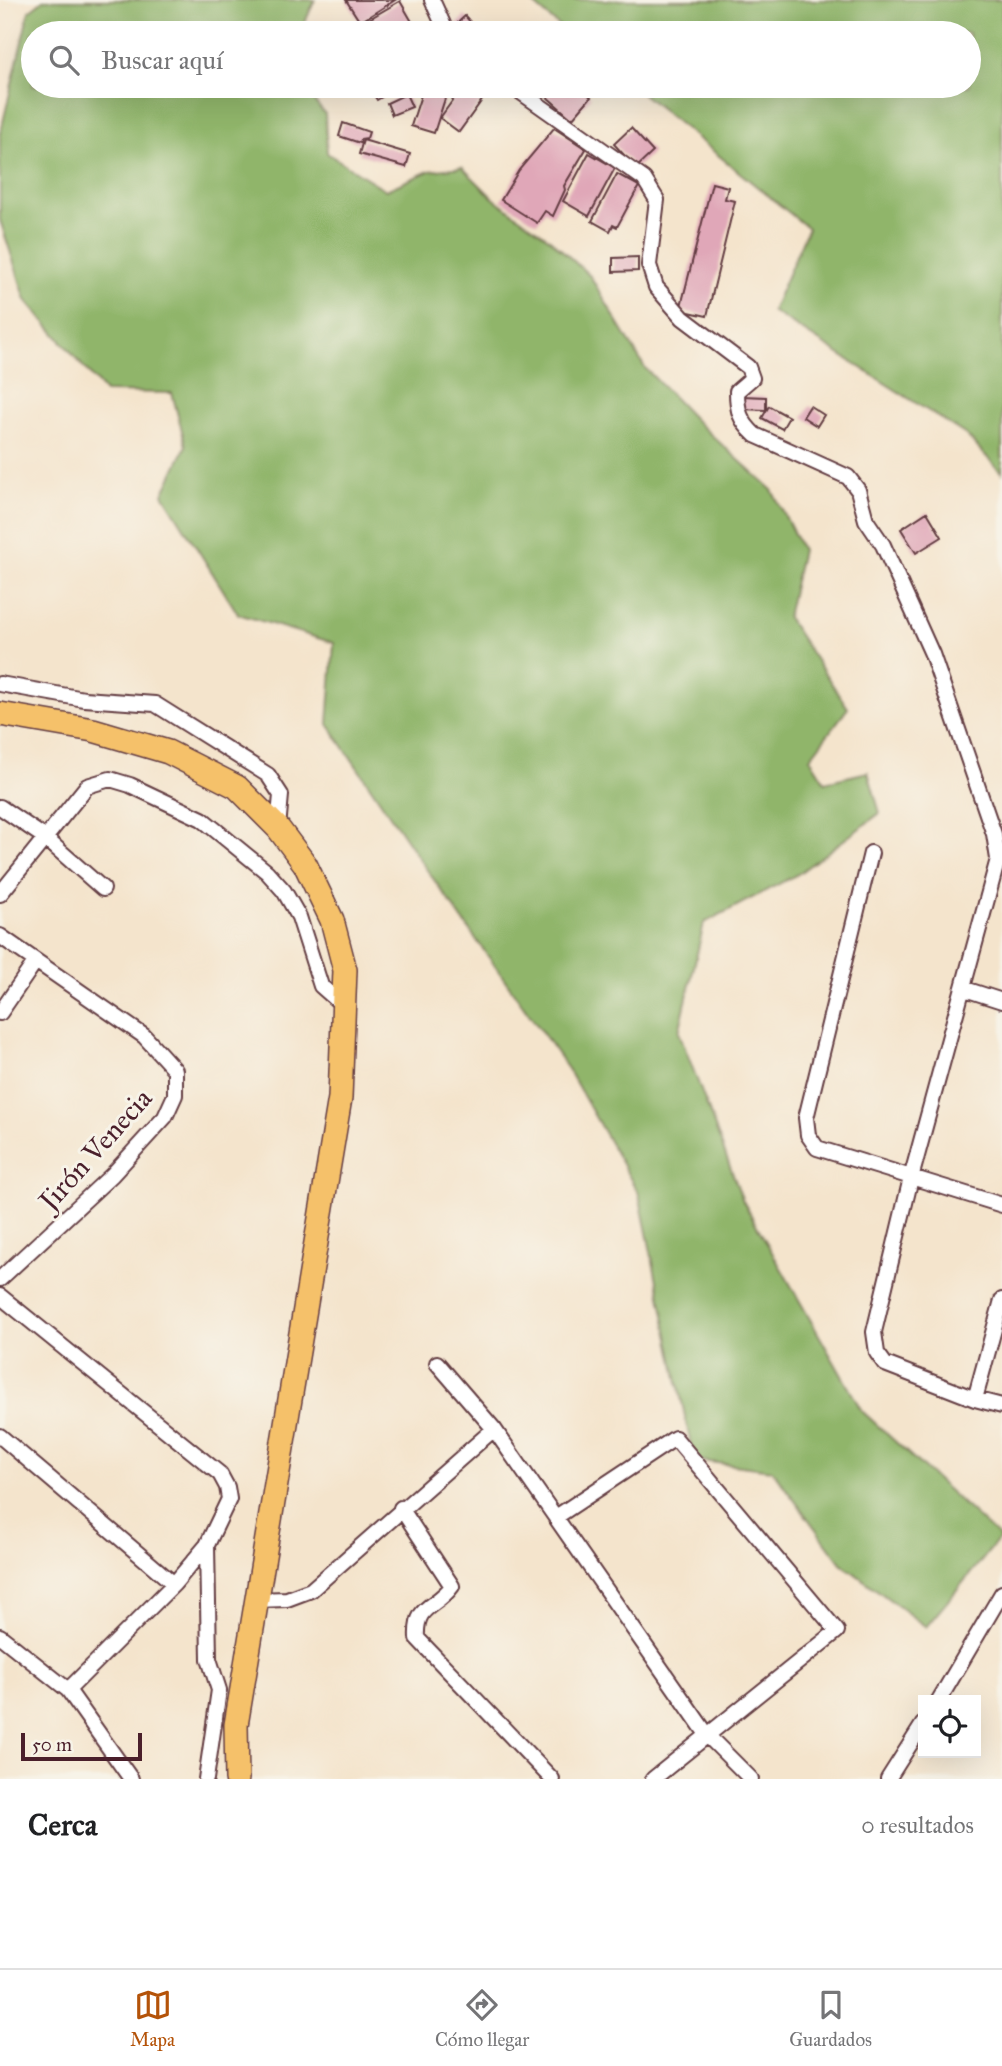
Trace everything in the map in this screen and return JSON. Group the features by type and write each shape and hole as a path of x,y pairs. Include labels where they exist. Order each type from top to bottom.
{"highway":[{"path":"0,714 93,730 168,752 237,787 278,828 305,864 332,920 345,970 346,1008 340,1098 255,1600 236,1726 237,1779"}],"street":[{"path":"432,0 442,21"},
{"path":"529,98 644,179 657,200 649,265 656,287 683,318 748,367 752,378 737,391 737,412 755,435 854,482 866,520 883,545 932,654 994,834 998,859 965,989 911,1178 874,1332 877,1353 885,1364 975,1399 1002,1406"},
{"path":"0,684 84,699 155,704 268,775 281,795 278,828"},
{"path":"0,894 87,786 110,779 130,785 202,819 247,853 284,891 299,917 321,986 346,1008"},
{"path":"0,807 44,837 103,889"},
{"path":"871,853 806,1118 808,1135 817,1148 1002,1205"},
{"path":"0,936 35,962 0,1013"},
{"name":"Jirón Venecia","path":"0,1279 112,1175 164,1117 175,1095 175,1070 144,1036 35,962"},
{"path":"965,989 1002,1001"},
{"path":"0,1296 220,1474 227,1487 229,1499 207,1545 174,1584 68,1690"},
{"path":"975,1399 1002,1300"},
{"path":"437,1363 494,1429 708,1736 751,1779"},
{"path":"255,1600 287,1599 311,1590 401,1508 494,1429"},
{"path":"0,1436 174,1584"},
{"path":"556,1517 675,1438 837,1631 653,1779"},
{"path":"401,1508 452,1586 422,1611 416,1626 417,1638 552,1779"},
{"path":"206,1779 219,1690 209,1659 207,1545"},
{"path":"942,1695 1002,1593"},
{"path":"0,1636 68,1690 131,1779"},
{"path":"888,1779 918,1732"}],"green space":[{"path":"43,0 315,0 305,21 27,21 29,11"},
{"path":"529,0 1002,0 1002,473 966,435 772,311 808,228 648,98 981,98 981,21 553,21"},
{"path":"21,45 21,98 311,98 325,114 327,153 386,190 429,171 462,167 493,198 551,240 590,276 645,368 697,422 772,490 802,550 787,617 848,708 810,758 825,782 868,772 880,813 798,874 704,923 679,1032 743,1201 862,1411 1000,1538 926,1627 841,1563 772,1470 694,1460 639,1194 568,1069 420,860 328,724 334,643 238,614 163,494 186,446 172,393 105,392 26,300 0,220 0,135"}],"building":[{"path":"346,0 395,0 362,21"},
{"path":"400,1 412,21 366,21"},
{"path":"398,98 408,98 412,107 392,115 387,103"},
{"path":"420,98 445,98 434,133 411,126"},
{"path":"454,98 484,98 459,132 440,118"},
{"path":"548,98 590,98 572,119"},
{"path":"343,123 369,132 367,138 361,139 360,143 339,136"},
{"path":"554,128 586,149 564,186 565,190 553,216 545,211 537,223 501,200 519,170"},
{"path":"631,128 653,152 636,168 614,144"},
{"path":"363,140 410,154 406,167 359,154"},
{"path":"589,153 615,168 589,216 563,201"},
{"path":"617,174 639,186 617,227 613,225 610,231 592,221"},
{"path":"712,183 728,187 725,199 735,201 707,316 680,310"},
{"path":"638,257 638,271 613,272 613,258"},
{"path":"742,396 766,397 766,410 741,409"},
{"path":"769,406 789,417 782,429 762,418"},
{"path":"810,406 824,415 817,426 803,417"},
{"path":"927,512 942,537 916,553 901,529"}]}
